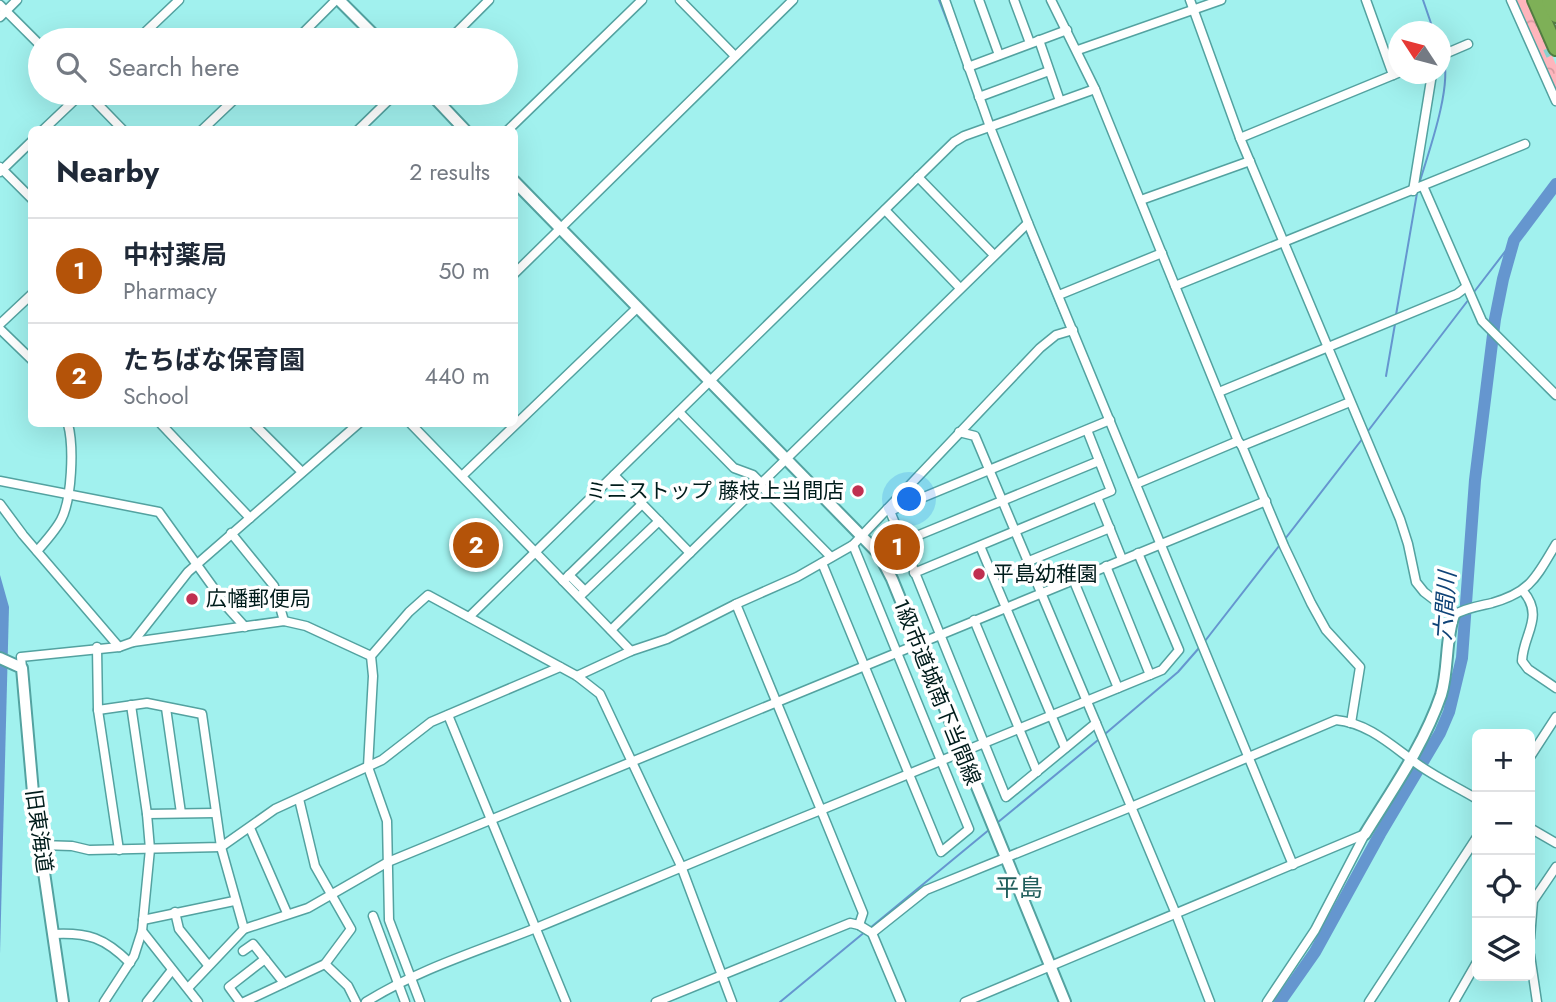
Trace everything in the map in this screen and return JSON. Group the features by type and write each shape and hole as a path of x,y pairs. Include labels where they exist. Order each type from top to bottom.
{"highway":[{"path":"1535,0 1546,54"},
{"path":"1549,0 1556,15"}],"street":[{"path":"17,0 2,11 28,35"},
{"path":"149,28 179,0"},
{"path":"309,28 338,0 367,28"},
{"path":"461,28 489,0"},
{"path":"512,126 642,0"},
{"path":"680,0 735,56"},
{"path":"518,270 793,0"},
{"path":"979,0 999,55"},
{"path":"1014,0 1049,71 1060,102"},
{"path":"1051,0 1095,89 1284,546 1326,631 1360,667 1351,723"},
{"path":"1190,0 1240,138 1400,519 1416,582 1423,592 1457,613"},
{"path":"1078,50 1221,0"},
{"path":"1366,0 1388,54"},
{"path":"1511,0 1546,54 1556,101"},
{"path":"948,1 987,128 1059,295 1293,865"},
{"path":"968,67 1067,30"},
{"path":"1451,51 1468,44"},
{"path":"979,97 1049,71"},
{"path":"1240,138 1388,77"},
{"path":"1413,191 1430,84"},
{"path":"469,617 954,142 1095,89"},
{"path":"47,126 71,105"},
{"path":"97,105 119,126"},
{"path":"206,126 228,105"},
{"path":"362,126 384,105"},
{"path":"441,105 461,126"},
{"path":"1175,286 1525,144"},
{"path":"28,145 1,169 28,195"},
{"path":"1141,200 1250,161"},
{"path":"918,177 994,255"},
{"name":"1級市道城南下当間線","path":"518,185 862,535 885,564 1065,1002"},
{"path":"1423,186 1477,311 1489,331 1556,395"},
{"path":"885,210 960,288"},
{"path":"611,630 1028,223"},
{"path":"1059,295 1162,253"},
{"path":"1219,392 1467,289"},
{"path":"28,298 0,327 28,356"},
{"path":"518,422 638,307"},
{"path":"577,676 667,639 797,577 853,545 1040,348 1056,335 1073,330"},
{"path":"1136,484 1350,402"},
{"path":"679,412 734,468 752,475 831,557"},
{"path":"888,510 1110,420"},
{"path":"37,551 62,518 68,495 71,453 68,427"},
{"path":"164,427 250,518"},
{"path":"257,427 302,472"},
{"path":"133,642 188,572 354,427"},
{"path":"414,427 535,552 582,594 631,652"},
{"path":"462,476 513,427"},
{"path":"914,573 1111,491 1087,429"},
{"path":"958,432 975,436 990,469 1176,914 1210,1002"},
{"path":"902,542 1099,461"},
{"path":"614,475 690,553"},
{"path":"0,481 159,512 228,608 245,627"},
{"path":"1097,497 1122,559"},
{"path":"188,988 243,929 308,908 388,862 1266,501"},
{"path":"0,504 119,647"},
{"path":"566,578 642,504"},
{"path":"888,510 1006,797 1096,723"},
{"path":"582,594 659,521"},
{"path":"1029,561 1110,528"},
{"path":"230,533 274,586 284,621"},
{"path":"1457,613 1523,591 1556,544"},
{"path":"822,563 941,852 969,829 853,545"},
{"path":"980,546 1065,748"},
{"path":"366,1002 398,982 963,754 1162,670 1179,650 1138,553"},
{"path":"1106,566 1150,676"},
{"path":"1073,579 1118,688"},
{"path":"1523,591 1531,604 1533,622 1521,660 1528,669 1556,688"},
{"path":"420,1002 390,927 387,821 368,767 373,676 371,656 409,612 428,595 577,676 593,687 606,703 631,763 681,866 732,1002"},
{"path":"736,604 863,913 859,925"},
{"path":"1267,1002 1315,930 1365,834 1413,761 1442,692 1457,613"},
{"path":"974,620 1037,772"},
{"path":"0,658 18,666 21,657 97,647 119,647 133,642 284,621 306,626 371,656"},
{"path":"97,647 98,710 118,850"},
{"name":"旧東海道","path":"18,666 32,791 63,1002"},
{"path":"40,845 72,846 89,850 221,847 275,809 382,760 431,722 560,667"},
{"path":"98,710 147,703 202,714 221,847 243,929"},
{"path":"104,1002 130,963 142,931 150,849 131,705"},
{"path":"166,708 181,813"},
{"path":"448,715 566,1002"},
{"path":"1535,749 1556,717"},
{"path":"872,933 926,890 1336,720 1351,723 1381,736 1413,761 1472,796"},
{"path":"265,959 229,987 242,1002 325,964 351,929 315,866 299,799"},
{"path":"147,814 215,813"},
{"path":"250,828 287,913"},
{"path":"1535,831 1556,843"},
{"path":"965,1002 1365,834"},
{"path":"1369,1002 1472,845"},
{"path":"1535,896 1556,867"},
{"path":"143,920 234,901"},
{"path":"175,912 179,929 208,965"},
{"path":"373,916 405,1002"},
{"path":"656,1002 850,923 872,933 901,1002"},
{"path":"142,931 198,1002"},
{"path":"53,934 87,935 115,948 130,963"},
{"path":"243,951 253,944 284,983"},
{"path":"325,964 348,986 356,1002"},
{"path":"147,1002 172,970"},
{"path":"1454,1002 1472,971"},
{"path":"1534,981 1538,1002"}],"green space":[{"path":"1513,0 1530,0 1556,65 1556,94"}],"water":[{"path":"0,575 9,607 0,954"}],"waterway":[{"path":"939,0 965,67"},
{"path":"1423,0 1430,21"},
{"path":"1419,184 1445,84"},
{"path":"988,132 1023,221"},
{"name":"六間川","path":"1280,1002 1315,952 1440,733 1449,712 1462,658 1475,480 1495,319 1503,279 1514,240 1556,184"},
{"path":"1396,315 1417,193"},
{"path":"1026,230 1066,326"},
{"path":"1474,292 1514,240"},
{"path":"1368,431 1469,299"},
{"path":"1386,376 1395,324"},
{"path":"1285,539 1363,438"},
{"path":"1205,641 1279,546"},
{"path":"1105,734 1178,672 1199,648"},
{"path":"997,823 1098,740"},
{"path":"870,928 990,829"},
{"path":"780,1002 866,931"}],"tunnel":[{"path":"1545,54 1556,49"}],"place":[{"name":"ミニストップ 藤枝上当間店","path":"858,491"},
{"name":"たちばな保育園","path":"476,545"},
{"name":"中村薬局","path":"897,547"},
{"name":"平島幼稚園","path":"979,574"},
{"name":"広幡郵便局","path":"192,599"}],"district":[{"name":"平島","path":"1019,888"}]}
